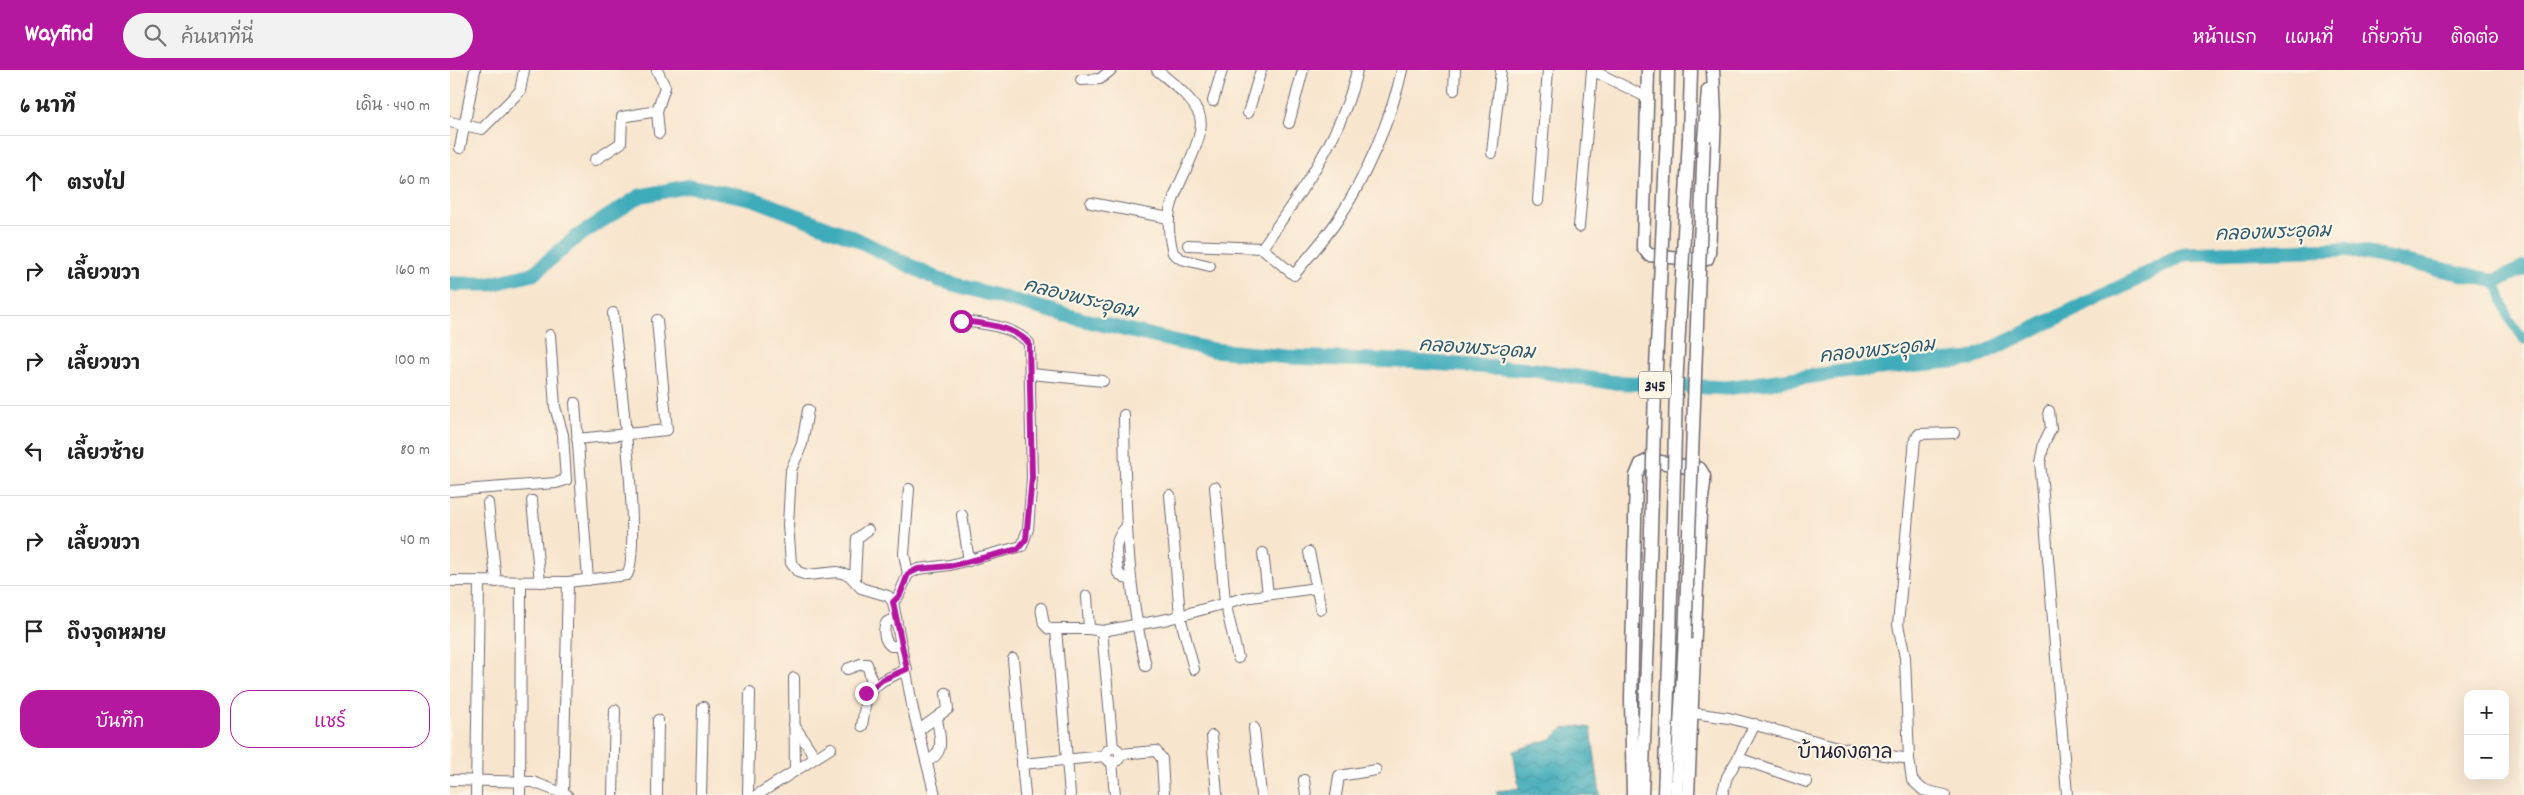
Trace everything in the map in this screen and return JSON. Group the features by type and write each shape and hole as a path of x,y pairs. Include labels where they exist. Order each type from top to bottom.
{"main road":[{"path":"1648,70 1646,97 1645,252 1649,255 1707,259 1710,254 1715,117 1713,70"},
{"name":"345","path":"1642,795 1668,70"},
{"name":"345","path":"1664,795 1676,389 1691,70"},
{"name":"345","path":"1676,795 1685,639 1704,140 1709,70"},
{"path":"1633,795 1631,699 1636,476 1641,464 1649,460 1700,469 1704,476 1700,514 1688,795"}],"street":[{"path":"460,148 475,70"},
{"path":"450,122 482,129 520,91 524,70"},
{"path":"657,70 665,87 657,111 659,133"},
{"path":"1081,80 1100,79 1111,70"},
{"path":"1157,70 1187,96 1201,120 1198,140 1177,188 1169,218 1171,246 1176,256 1210,266"},
{"path":"1213,101 1222,70"},
{"path":"1248,114 1261,70"},
{"path":"1289,123 1303,70"},
{"path":"1262,248 1298,197 1331,140 1354,86 1357,70"},
{"path":"1188,245 1262,248 1294,275 1337,220 1366,168 1396,96 1402,70"},
{"path":"1454,90 1455,70"},
{"path":"1492,153 1501,70"},
{"path":"1538,201 1548,70"},
{"path":"1579,227 1592,70 1646,97"},
{"path":"595,160 621,144 622,117 657,111"},
{"path":"1091,203 1169,218"},
{"path":"450,581 568,582 627,575 631,568 631,516 613,313"},
{"path":"577,439 667,430 657,320"},
{"path":"908,574 918,569 939,568 1018,549 1026,539 1032,478 1029,343 1023,338 986,324 961,321"},
{"path":"450,491 556,483 566,480 563,435 556,413 550,335"},
{"path":"1031,374 1103,381"},
{"path":"575,403 588,580"},
{"path":"808,410 802,444 791,470 788,525 791,563 794,569 802,574 837,572 850,575 861,588 888,596 893,602 907,669 913,710 935,795"},
{"path":"2049,411 2051,429 2044,443 2040,470 2067,795"},
{"path":"1124,415 1127,526 1131,579 1136,626 1146,666"},
{"path":"1945,795 1923,790 1915,785 1912,780 1909,759 1905,657 1898,625 1916,439 1919,434 1954,432"},
{"path":"1215,487 1225,602 1238,658"},
{"path":"893,602 900,595 908,574 904,554 909,489"},
{"path":"1170,495 1180,616 1194,669"},
{"path":"532,501 540,582"},
{"path":"488,503 496,582"},
{"path":"962,515 969,561"},
{"path":"854,579 856,538 868,530"},
{"path":"1309,552 1320,610"},
{"path":"1263,553 1268,594"},
{"path":"476,795 480,582"},
{"path":"520,582 520,795"},
{"path":"450,780 538,783 564,794 568,582"},
{"path":"1041,608 1046,627 1102,631 1136,626 1180,616 1225,602 1316,588"},
{"path":"1087,596 1089,629"},
{"path":"896,618 887,622 884,632 887,643 891,646 902,646"},
{"path":"1056,629 1070,795"},
{"path":"1022,764 1067,760 1118,760 1102,631"},
{"path":"1013,659 1025,795"},
{"path":"847,669 867,664 872,686"},
{"path":"862,726 864,699 872,686 907,669"},
{"path":"794,678 795,771"},
{"path":"748,795 750,692"},
{"path":"919,730 948,709 946,693"},
{"path":"701,795 703,707"},
{"path":"612,795 616,710"},
{"path":"1693,713 1755,724 1857,751 1909,759"},
{"path":"927,761 936,757 940,750 937,718"},
{"path":"657,795 658,720"},
{"path":"1722,795 1727,776 1755,724"},
{"path":"794,725 815,757"},
{"path":"1254,728 1261,795"},
{"path":"1212,736 1217,795"},
{"path":"756,795 831,748"},
{"path":"1116,751 1156,751 1162,759 1164,795"},
{"path":"1738,758 1807,782"},
{"path":"1109,759 1115,795"},
{"path":"1336,795 1339,776 1376,770"},
{"path":"1304,780 1306,795"}],"water":[{"path":"1580,726 1591,728 1600,795 1497,795 1497,791 1519,788 1513,751 1551,739 1564,728"}],"waterway":[{"name":"คลองพระอุดม","path":"450,284 491,284 533,274 575,238 640,196 690,186 754,199 854,238 939,280 1084,320 1213,350 1288,357 1402,361 1535,370 1609,382 1726,388 1849,371 1971,359 2127,284 2184,254 2346,249 2496,281 2524,268"},
{"path":"2496,281 2508,317 2524,340"}],"district":[{"name":"บ้านดงตาล","path":"1845,751"}],"route":[{"path":"866,693 872,686 882,680 907,669 893,602 900,595 908,574 912,570 950,566 1018,549 1026,539 1032,478 1029,343 1023,338 995,326 961,321"}]}
